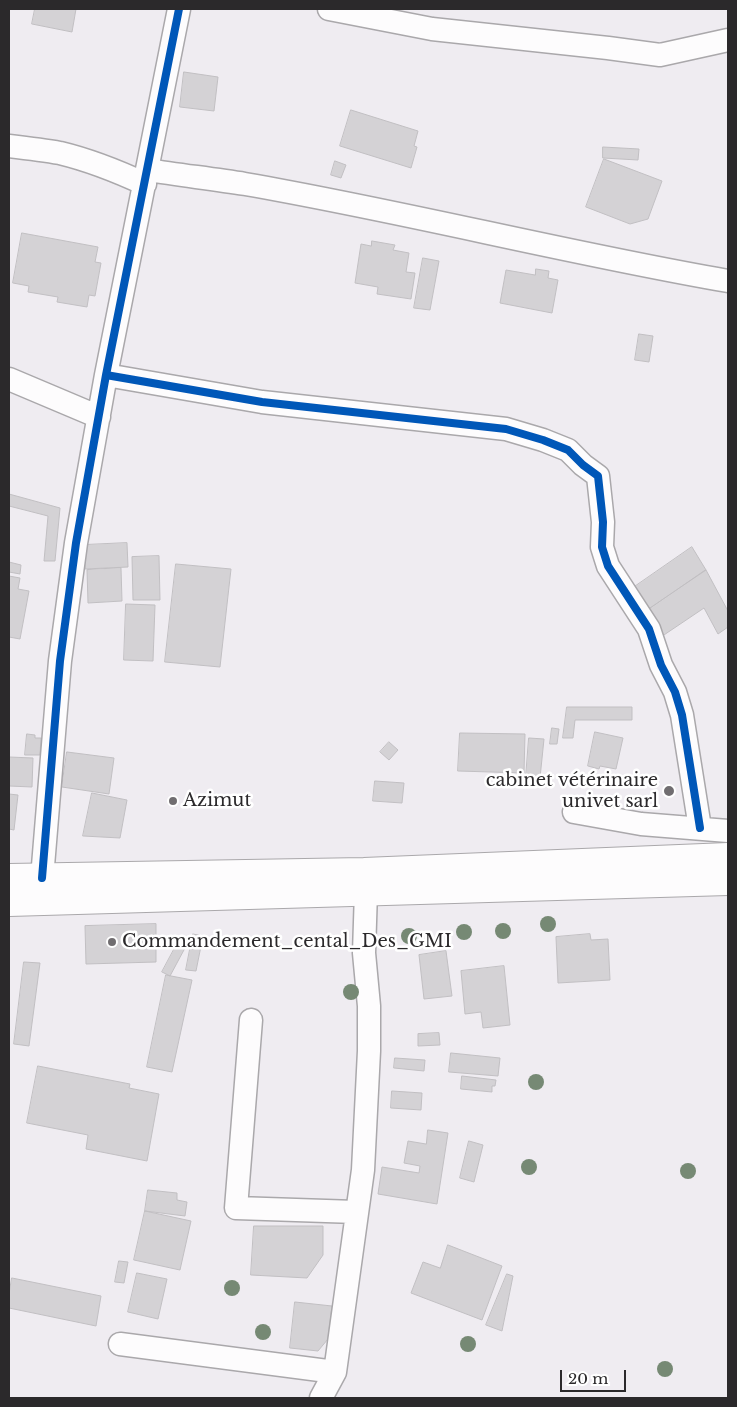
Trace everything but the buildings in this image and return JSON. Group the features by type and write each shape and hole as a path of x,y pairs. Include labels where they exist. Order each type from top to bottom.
{"main road":[{"path":"9,878 364,872 728,856"},
{"path":"9,902 728,881"}],"street":[{"path":"42,878 60,661 76,543 106,376 179,9"},
{"path":"329,9 432,29 660,55 728,40"},
{"path":"9,146 58,153 146,177 245,184 467,228 644,266 728,281"},
{"path":"106,376 262,402 506,429 568,450 583,465 598,476 604,522 602,547 608,566 650,629 661,664 675,692 682,715 700,828"},
{"path":"9,379 99,417"},
{"path":"574,812 641,824 728,831"},
{"path":"320,1398 335,1372 363,1170 369,1051 369,1006 364,952 366,891"},
{"path":"251,1020 236,1208 356,1212"},
{"path":"120,1344 335,1372"}],"cycle path":[{"path":"42,878 60,661 76,543 106,375 179,9"},
{"path":"106,375 262,402 506,429 568,450 583,465 598,476 603,522 602,547 608,566 649,629 661,665 675,692 682,715 700,828"}],"place":[{"name":"cabinet vétérinaire univet sarl","path":"669,791"},
{"name":"Azimut","path":"173,801"},
{"name":"Commandement_cental_Des_GMI","path":"112,942"}]}
